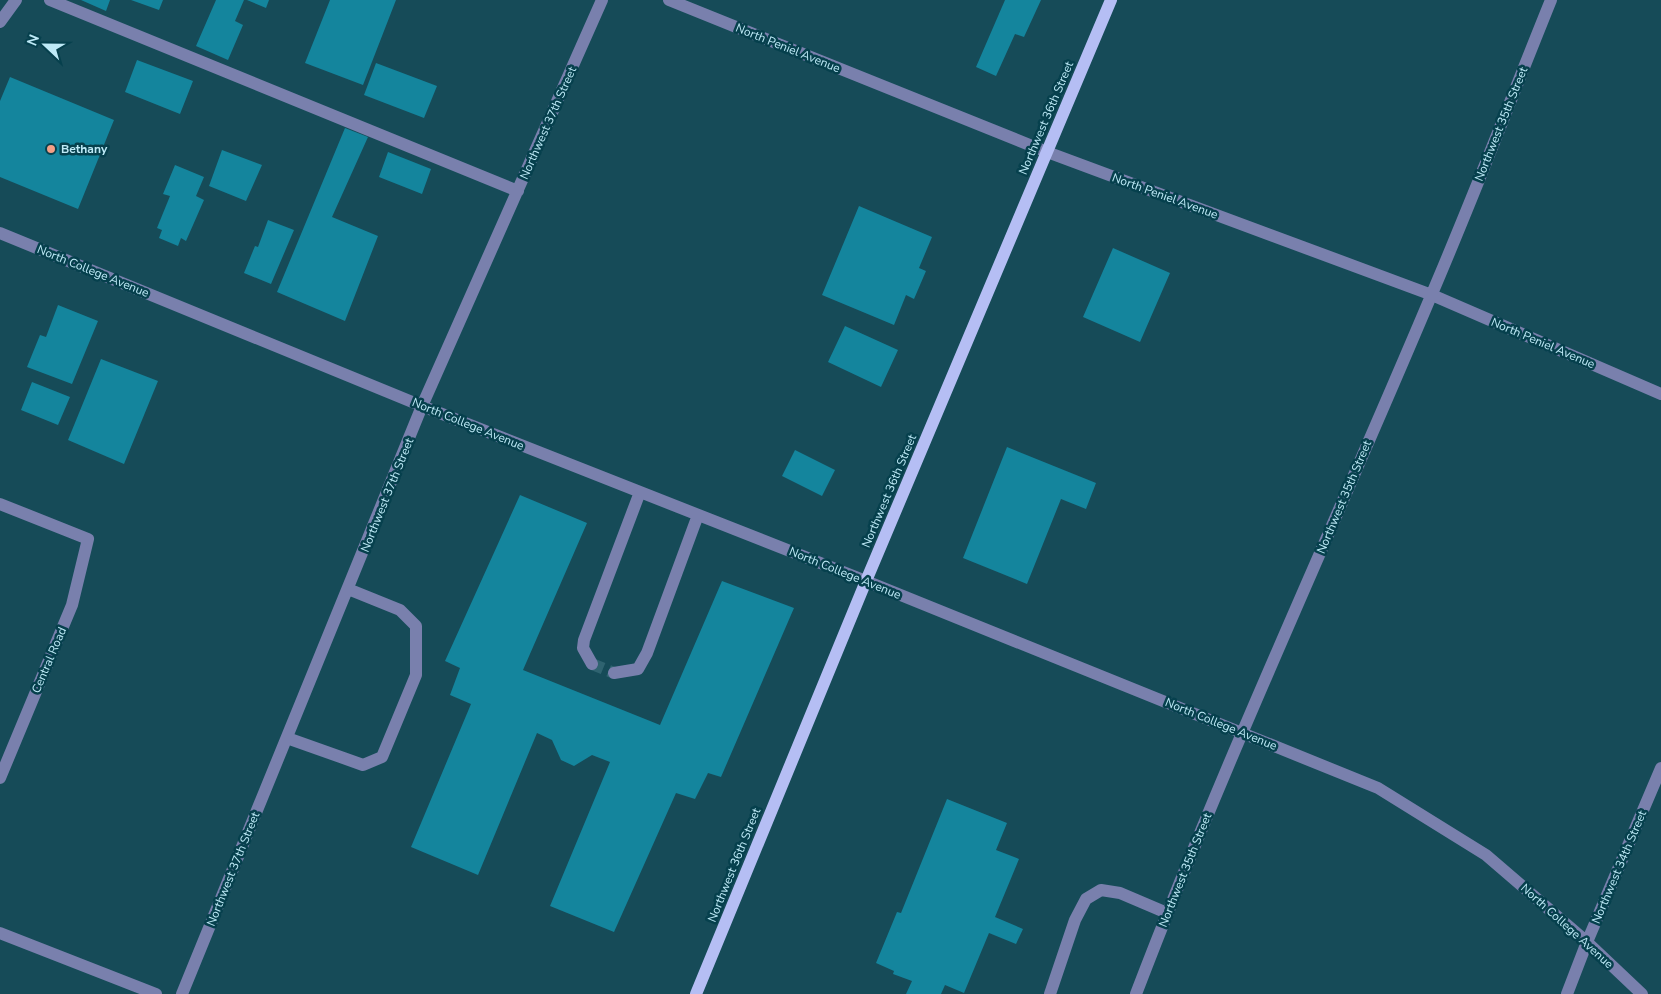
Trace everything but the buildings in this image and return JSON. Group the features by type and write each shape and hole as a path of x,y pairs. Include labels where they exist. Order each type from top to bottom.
{"main road":[{"name":"Northwest 36th Street","path":"696,994 866,581 1111,0"}],"street":[{"path":"2,17 16,0"},
{"path":"50,0 518,191"},
{"name":"Northwest 37th Street","path":"182,994 422,406 602,0"},
{"name":"North Peniel Avenue","path":"669,0 1047,152 1432,295 1661,394"},
{"name":"Northwest 35th Street","path":"1136,994 1167,913 1242,732 1432,295 1551,0"},
{"name":"North College Avenue","path":"0,233 422,406 866,581 1378,788 1486,854 1587,942 1642,994"},
{"path":"592,664 583,648 584,640 640,492"},
{"name":"Central Road","path":"0,504 88,538 72,605 0,778"},
{"path":"614,673 638,669 647,653 698,515"},
{"path":"288,738 363,765 382,757 416,676 416,626 400,610 348,589"},
{"name":"Northwest 34th Street","path":"1567,994 1587,942 1661,768"},
{"path":"1050,994 1075,920 1086,900 1101,890 1120,893 1167,913"},
{"path":"0,934 156,994"}],"tunnel":[{"path":"592,664 614,673"}],"place":[{"name":"Bethany","path":"51,149"}]}
